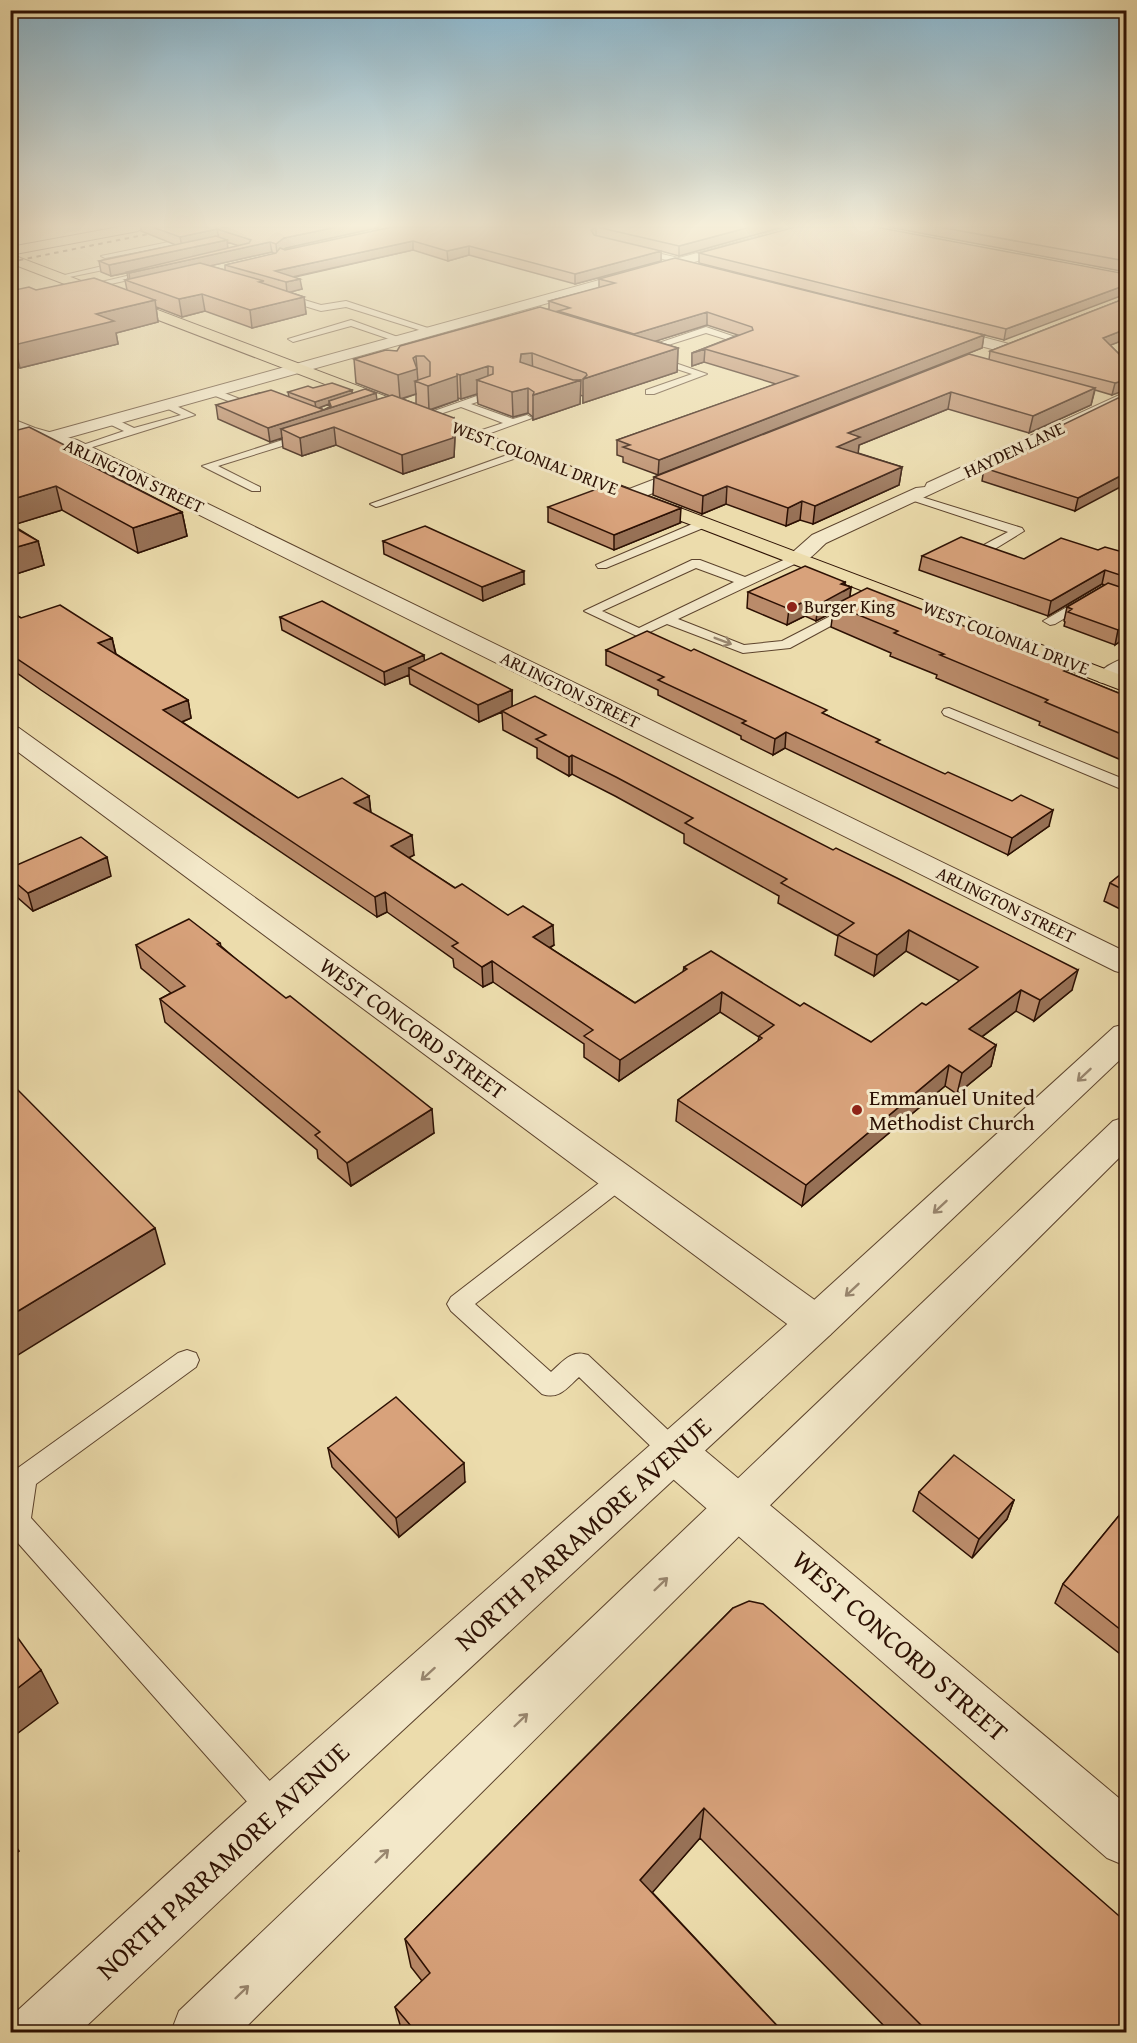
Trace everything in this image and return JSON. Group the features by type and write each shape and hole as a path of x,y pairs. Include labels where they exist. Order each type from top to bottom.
{"main road":[{"name":"WEST COLONIAL DRIVE","path":"178,322 300,368 392,409 421,408 521,453 797,558 874,599 1120,676"}],"street":[{"path":"10,449 464,322"},
{"path":"925,327 1003,347"},
{"path":"974,359 1023,339"},
{"path":"1091,397 1122,402"},
{"name":"HAYDEN LANE","path":"797,558 819,540 1122,402"},
{"name":"ARLINGTON STREET","path":"10,423 29,432 79,448 1126,964"},
{"path":"632,495 707,465"},
{"name":"WEST CONCORD STREET","path":"10,733 816,1323"},
{"name":"NORTH PARRAMORE AVENUE","path":"38,2032 276,1811 816,1323 1126,1035"},
{"path":"200,2032 1126,1130"},
{"name":"WEST CONCORD STREET","path":"674,1452 1126,1839"}],"lane":[{"path":"404,322 432,331"},
{"path":"293,339 351,323 401,340"},
{"path":"650,392 702,374 634,353 706,330 745,342 725,349"},
{"path":"368,349 385,356"},
{"path":"675,366 695,359"},
{"path":"214,392 239,402 266,395 276,399"},
{"path":"421,408 462,404 488,395"},
{"path":"462,404 513,423"},
{"path":"79,448 190,415 168,405"},
{"path":"477,435 527,418"},
{"path":"111,421 133,432"},
{"path":"256,489 208,466 320,431"},
{"path":"376,504 521,453"},
{"path":"923,492 1018,531 986,549"},
{"path":"602,565 704,523"},
{"path":"745,582 696,563 591,611 639,633 797,558"},
{"path":"1050,621 1103,590 1126,598"},
{"path":"668,620 743,649 784,645 874,599"},
{"path":"949,712 1126,786"},
{"path":"620,1179 459,1304 551,1387 579,1362 674,1452"},
{"path":"187,1360 24,1478 17,1522 276,1811"}],"building":[{"path":"10,322 108,322 14,345 10,343"},
{"path":"485,322 592,322 678,348 583,379 586,373 532,353 521,354 520,362 573,380 581,380 533,395 534,392 528,388 512,392 477,380 493,374 493,367 488,366 457,374 457,376 428,386 415,381 430,376 430,362 424,356 413,358 417,369 398,375 354,359 386,350 397,351 400,346"},
{"path":"595,322 673,322 634,334"},
{"path":"738,322 933,322 984,335 659,460 623,447 630,445 617,440 798,376 705,349 692,353 753,330 752,327"},
{"path":"979,322 1024,322 1006,329"},
{"path":"1064,322 1126,322 1126,329 1103,338 1126,361 1126,380 1115,383 990,351"},
{"path":"969,354 1095,388 1033,416 951,392 848,433 860,437 837,447 902,467 815,506 802,501 788,508 727,486 703,496 654,477"},
{"path":"332,383 352,390 315,402 288,392 308,386 313,388"},
{"path":"365,389 376,393 325,410 331,406 329,401"},
{"path":"271,390 324,410 268,428 216,405"},
{"path":"392,395 454,418 453,438 402,455 334,427 300,438 281,429"},
{"path":"1118,398 1126,399 1126,473 1078,498 984,468 1066,431 1056,428"},
{"path":"29,427 84,455 76,458 182,512 133,528 56,486 10,500 10,432"},
{"path":"613,483 681,508 614,535 548,507"},
{"path":"10,525 38,541 10,549"},
{"path":"425,526 524,571 482,587 383,541"},
{"path":"961,537 1024,559 1061,538 1098,550 1105,547 1119,551 1126,547 1126,577 1105,570 1051,601 922,556"},
{"path":"805,566 845,582 841,584 851,587 818,605 807,600 789,609 748,592"},
{"path":"1108,583 1126,589 1126,625 1118,630 1068,612 1072,609 1067,607"},
{"path":"867,588 1071,668 1064,671 1126,696 1126,736 894,633 898,631 834,605"},
{"path":"322,601 424,655 384,672 280,617"},
{"path":"60,605 112,638 98,643 188,700 163,710 298,798 342,778 369,796 354,803 412,835 391,846 455,888 462,884 508,915 523,906 553,925 533,937 635,1003 687,969 684,967 711,951 800,1006 804,1003 871,1042 922,1003 926,1005 978,967 909,930 877,955 838,935 854,923 781,883 787,879 685,823 693,818 616,777 572,755 569,757 536,739 546,735 502,711 535,696 833,850 836,848 1078,970 1040,1000 1021,990 969,1029 996,1045 962,1073 949,1065 806,1185 678,1100 762,1038 759,1036 774,1025 722,992 620,1060 584,1036 593,1030 492,961 482,967 452,946 458,943 385,892 375,897 10,654 10,611 21,618"},
{"path":"647,631 691,651 694,649 827,710 822,713 880,740 876,742 945,774 948,772 1012,801 1021,795 1053,810 1012,838 786,732 775,739 742,723 746,721 658,680 664,677 606,650"},
{"path":"441,653 512,690 478,705 409,668"},
{"path":"81,837 107,857 28,893 10,878 10,868"},
{"path":"1126,870 1126,891 1110,883"},
{"path":"189,919 286,998 290,996 432,1109 347,1163 315,1135 320,1132 160,999 185,986 136,945"},
{"path":"10,1082 155,1228 10,1316"},
{"path":"396,1397 464,1463 396,1518 328,1448"},
{"path":"954,1455 1014,1500 979,1539 919,1492"},
{"path":"1126,1507 1126,1634 1063,1584"},
{"path":"749,1601 763,1604 776,1615 1126,1922 1126,2032 928,2032 704,1808 640,1880 783,2032 416,2032 395,2007 430,1973 405,1939 733,1608"},
{"path":"10,1627 41,1670 10,1694"}],"place":[{"name":"Burger King","path":"792,607"},
{"name":"Emmanuel United Methodist Church","path":"857,1110"}]}
